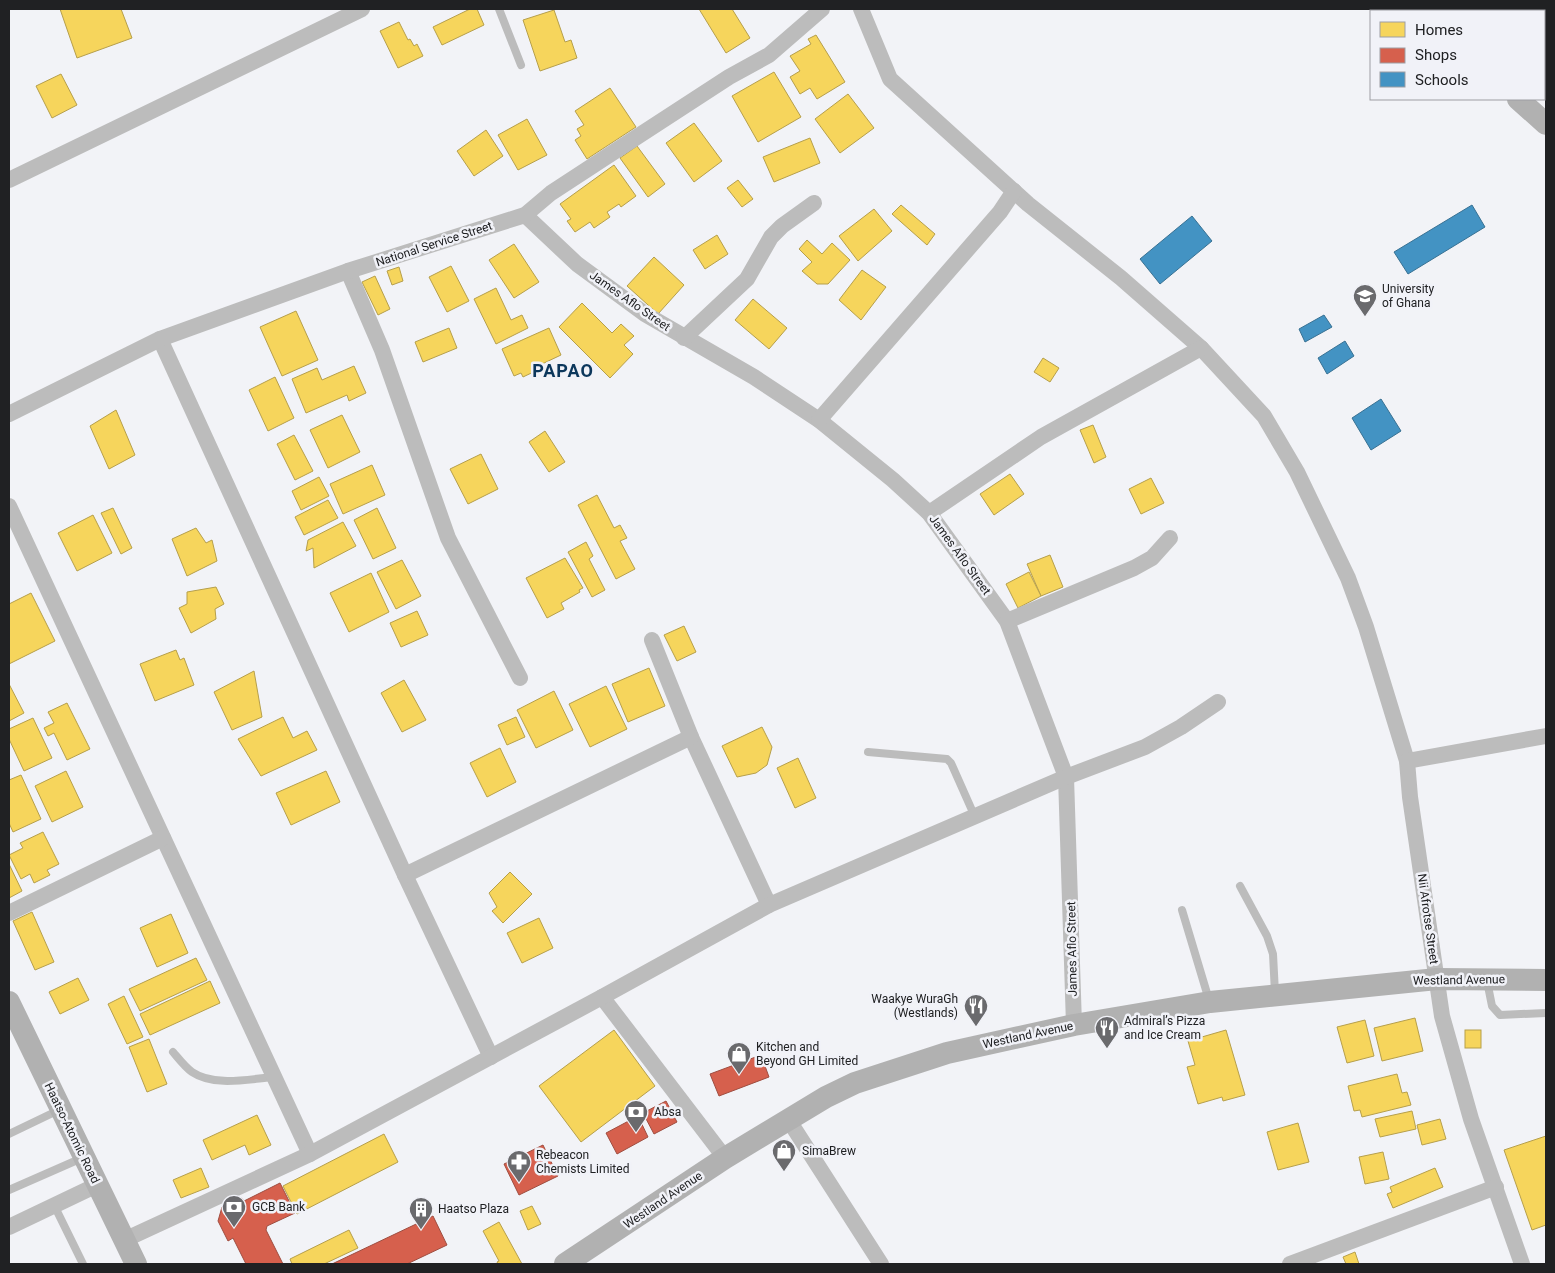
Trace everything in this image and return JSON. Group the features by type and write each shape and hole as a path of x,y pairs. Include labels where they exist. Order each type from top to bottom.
{"street":[{"path":"9,180 362,9"},
{"name":"National Service Street","path":"9,414 160,339 348,271 525,216 574,179 729,77 769,55 822,9"},
{"name":"Nii Afrotse Street","path":"861,9 890,79 1014,192 1121,278 1201,348 1255,404 1271,426 1297,472 1348,578 1366,627 1407,761 1410,797 1442,1016 1471,1119 1522,1264"},
{"path":"1519,100 1546,124"},
{"path":"818,420 1000,212 1014,192"},
{"path":"684,338 748,279 763,248 776,232 814,203"},
{"name":"James Aflo Street","path":"525,216 577,264 645,314 754,377 818,420 929,513 1007,621 1066,777 1074,1025"},
{"path":"348,271 382,350 448,538 520,678"},
{"path":"160,339 405,875 491,1056"},
{"path":"929,513 1041,437 1201,348"},
{"path":"9,506 310,1154"},
{"path":"1007,621 1134,568 1152,558 1170,538"},
{"path":"652,640 691,737 769,905"},
{"path":"124,1240 310,1154 602,998 769,905 1066,777 1144,747 1181,727 1218,702"},
{"path":"1407,761 1546,736"},
{"path":"405,875 691,737"},
{"path":"9,913 163,838"},
{"name":"Westland Avenue","path":"565,1264 725,1158 788,1119 848,1086 897,1068 999,1040 1210,1002 1437,978 1546,980"},
{"path":"602,998 725,1158"},
{"name":"Haatso-Atomic Road","path":"9,1002 136,1264"},
{"path":"788,1119 881,1264"},
{"path":"9,1226 98,1185"},
{"path":"1290,1264 1496,1187"}],"lane":[{"path":"499,9 521,65"},
{"path":"868,752 947,758 975,817"},
{"path":"1240,886 1267,936 1273,954 1275,994"},
{"path":"1182,910 1210,1002"},
{"path":"1487,979 1492,1006 1500,1015 1546,1013"},
{"path":"173,1052 192,1072 201,1077 223,1080 274,1077"},
{"path":"9,1134 61,1109"},
{"path":"9,1190 84,1157"},
{"path":"54,1206 84,1264"}],"building: Homes":[{"path":"60,9 121,9 132,38 77,58"},
{"path":"470,9 477,9 484,25 442,45 433,27"},
{"path":"699,9 732,9 750,38 726,53"},
{"path":"554,10 565,42 571,40 577,58 540,71 523,20"},
{"path":"399,22 408,40 410,39 414,46 417,44 423,56 398,68 380,31"},
{"path":"816,35 845,82 817,99 810,88 800,94 790,77 800,71 790,56 811,44 808,39"},
{"path":"774,72 801,117 758,142 732,96"},
{"path":"61,74 77,105 52,118 36,86"},
{"path":"610,88 636,127 587,159 575,140 581,136 577,129 584,125 575,111"},
{"path":"848,94 874,128 840,153 815,119"},
{"path":"527,119 547,155 518,170 498,135"},
{"path":"694,123 722,161 694,182 666,143"},
{"path":"486,130 503,156 474,176 457,151"},
{"path":"810,138 820,163 774,182 763,157"},
{"path":"637,146 665,184 648,197 620,158"},
{"path":"614,165 636,196 621,207 619,204 607,212 610,217 594,228 590,222 575,232 567,221 571,219 560,204"},
{"path":"738,180 753,199 742,207 727,188"},
{"path":"901,205 935,234 927,245 892,214"},
{"path":"874,209 892,231 858,261 839,236"},
{"path":"717,235 728,254 705,269 693,250"},
{"path":"807,240 822,254 832,243 850,260 828,284 817,284 802,271 812,262 799,249"},
{"path":"514,244 539,282 514,298 489,260"},
{"path":"654,257 684,285 658,314 627,286"},
{"path":"451,266 469,301 447,312 429,277"},
{"path":"399,267 403,281 392,285 387,271"},
{"path":"862,270 886,287 861,320 839,300"},
{"path":"375,276 390,309 378,315 362,282"},
{"path":"496,288 511,320 522,315 528,328 496,344 474,299"},
{"path":"753,299 787,328 769,349 735,320"},
{"path":"582,303 612,333 621,324 634,336 624,345 633,354 610,378 559,327"},
{"path":"296,311 318,360 282,376 260,327"},
{"path":"449,328 457,348 423,362 415,342"},
{"path":"549,328 561,355 542,364 544,367 523,377 521,373 514,376 502,349"},
{"path":"1043,358 1059,368 1050,382 1034,372"},
{"path":"354,366 366,393 349,401 347,395 306,413 292,379 317,368 322,380"},
{"path":"275,377 294,418 268,431 249,390"},
{"path":"116,410 135,455 109,469 90,426"},
{"path":"342,415 360,452 328,468 310,430"},
{"path":"1093,425 1106,457 1094,463 1080,430"},
{"path":"545,431 565,462 549,472 529,442"},
{"path":"294,435 313,471 295,480 277,444"},
{"path":"481,454 498,489 468,504 450,469"},
{"path":"372,465 385,495 343,514 330,484"},
{"path":"1010,474 1024,494 994,515 980,494"},
{"path":"319,477 329,496 301,510 292,491"},
{"path":"1151,478 1164,503 1141,514 1129,489"},
{"path":"597,495 614,528 620,525 627,538 620,541 635,569 616,579 578,505"},
{"path":"328,500 338,518 304,535 295,517"},
{"path":"113,508 132,548 121,554 101,513"},
{"path":"377,508 396,548 373,559 354,520"},
{"path":"93,515 112,553 77,571 58,533"},
{"path":"343,522 356,546 314,568 313,548 306,551 308,540"},
{"path":"196,528 206,543 212,540 217,561 187,576 172,539"},
{"path":"586,542 593,556 589,559 605,590 592,597 568,552"},
{"path":"1050,555 1063,587 1041,596 1027,564"},
{"path":"565,558 583,588 579,590 580,592 561,603 564,609 547,618 526,578"},
{"path":"402,560 421,596 396,609 377,572"},
{"path":"1029,572 1041,596 1018,608 1006,584"},
{"path":"371,573 389,612 349,632 330,593"},
{"path":"216,587 224,604 215,609 216,619 191,633 179,608 187,604 187,592"},
{"path":"31,593 55,641 9,664 9,604"},
{"path":"417,611 428,635 401,647 390,623"},
{"path":"684,626 696,652 677,661 664,635"},
{"path":"176,650 180,660 184,658 194,685 155,701 140,664"},
{"path":"649,668 665,706 628,722 612,684"},
{"path":"254,671 262,717 232,730 214,692"},
{"path":"404,680 426,720 402,732 381,693"},
{"path":"9,684 24,713 9,721"},
{"path":"606,686 627,729 590,747 569,704"},
{"path":"554,691 573,730 536,748 517,710"},
{"path":"67,703 90,749 67,760 54,733 48,736 44,728 54,723 48,712"},
{"path":"283,717 293,738 307,731 317,750 261,776 238,739"},
{"path":"516,717 525,737 507,745 498,725"},
{"path":"33,718 52,758 24,771 9,739 9,729"},
{"path":"762,727 772,747 767,765 756,773 737,777 722,746"},
{"path":"500,748 516,782 487,797 470,763"},
{"path":"798,758 816,798 795,808 777,768"},
{"path":"66,771 83,807 52,822 35,786"},
{"path":"326,771 340,802 291,825 276,793"},
{"path":"21,775 41,819 13,832 9,823 9,780"},
{"path":"43,832 59,864 47,870 50,875 34,883 30,874 21,879 9,855 23,848 20,843"},
{"path":"9,864 22,891 9,898"},
{"path":"510,872 532,894 503,923 492,911 497,907 489,893"},
{"path":"32,912 54,962 35,970 13,921"},
{"path":"171,914 188,953 157,967 140,928"},
{"path":"539,918 553,948 522,963 507,933"},
{"path":"196,958 207,980 140,1011 129,989"},
{"path":"78,978 89,1000 60,1014 49,992"},
{"path":"210,981 220,1003 150,1035 140,1014"},
{"path":"124,996 143,1037 127,1044 108,1004"},
{"path":"1415,1018 1423,1051 1382,1061 1374,1028"},
{"path":"1365,1020 1374,1056 1347,1063 1337,1027"},
{"path":"614,1030 655,1086 581,1142 539,1086"},
{"path":"1226,1030 1245,1095 1223,1101 1222,1097 1198,1104 1187,1067 1195,1065 1188,1041"},
{"path":"1465,1030 1481,1030 1481,1048 1465,1048"},
{"path":"149,1039 167,1084 147,1092 129,1047"},
{"path":"1397,1074 1402,1093 1407,1092 1411,1105 1362,1117 1360,1110 1354,1111 1348,1086"},
{"path":"1412,1111 1416,1129 1380,1137 1375,1119"},
{"path":"257,1115 271,1145 249,1155 245,1145 212,1160 203,1140"},
{"path":"1440,1119 1446,1139 1422,1145 1417,1125"},
{"path":"1298,1123 1309,1162 1278,1170 1267,1132"},
{"path":"384,1134 398,1162 297,1214 283,1186"},
{"path":"1546,1136 1546,1225 1532,1230 1504,1150"},
{"path":"1383,1152 1389,1179 1365,1184 1359,1157"},
{"path":"201,1168 209,1187 181,1198 173,1180"},
{"path":"1435,1168 1443,1187 1393,1208 1387,1194 1392,1192 1390,1187"},
{"path":"532,1206 541,1224 528,1230 520,1211"},
{"path":"499,1222 522,1264 498,1264 497,1262 499,1261 483,1231"},
{"path":"349,1230 358,1248 324,1264 292,1264 290,1259"},
{"path":"1355,1252 1359,1264 1346,1264 1343,1257"}],"building: Shops":[{"path":"761,1055 769,1077 719,1096 710,1074"},
{"path":"666,1101 677,1122 654,1134 643,1113"},
{"path":"638,1116 648,1137 617,1154 606,1133"},
{"path":"543,1145 558,1176 519,1195 504,1164"},
{"path":"280,1183 295,1213 267,1226 266,1230 283,1264 246,1264 233,1238 228,1241 218,1221 222,1207 242,1198 244,1201"},
{"name":"Haatso Plaza","path":"433,1216 447,1245 407,1264 332,1264"}],"building: Schools":[{"path":"1472,205 1485,227 1408,274 1394,252"},
{"path":"1192,216 1212,241 1160,284 1140,259"},
{"path":"1324,315 1332,327 1305,342 1299,329"},
{"path":"1345,341 1354,356 1327,374 1318,358"},
{"path":"1381,399 1401,431 1371,450 1352,418"}],"place":[{"name":"University of Ghana","path":"1365,317"},
{"name":"Waakye WuraGh (Westlands)","path":"976,1027"},
{"name":"Admiral’s Pizza and Ice Cream","path":"1107,1049"},
{"name":"Kitchen and Beyond GH Limited","path":"739,1075"},
{"name":"Absa","path":"636,1133"},
{"name":"SimaBrew","path":"784,1172"},
{"name":"Rebeacon Chemists Limited","path":"519,1183"},
{"name":"GCB Bank","path":"234,1228"},
{"name":"Haatso Plaza","path":"421,1230"}],"district":[{"name":"PAPAO","path":"563,371"}]}
